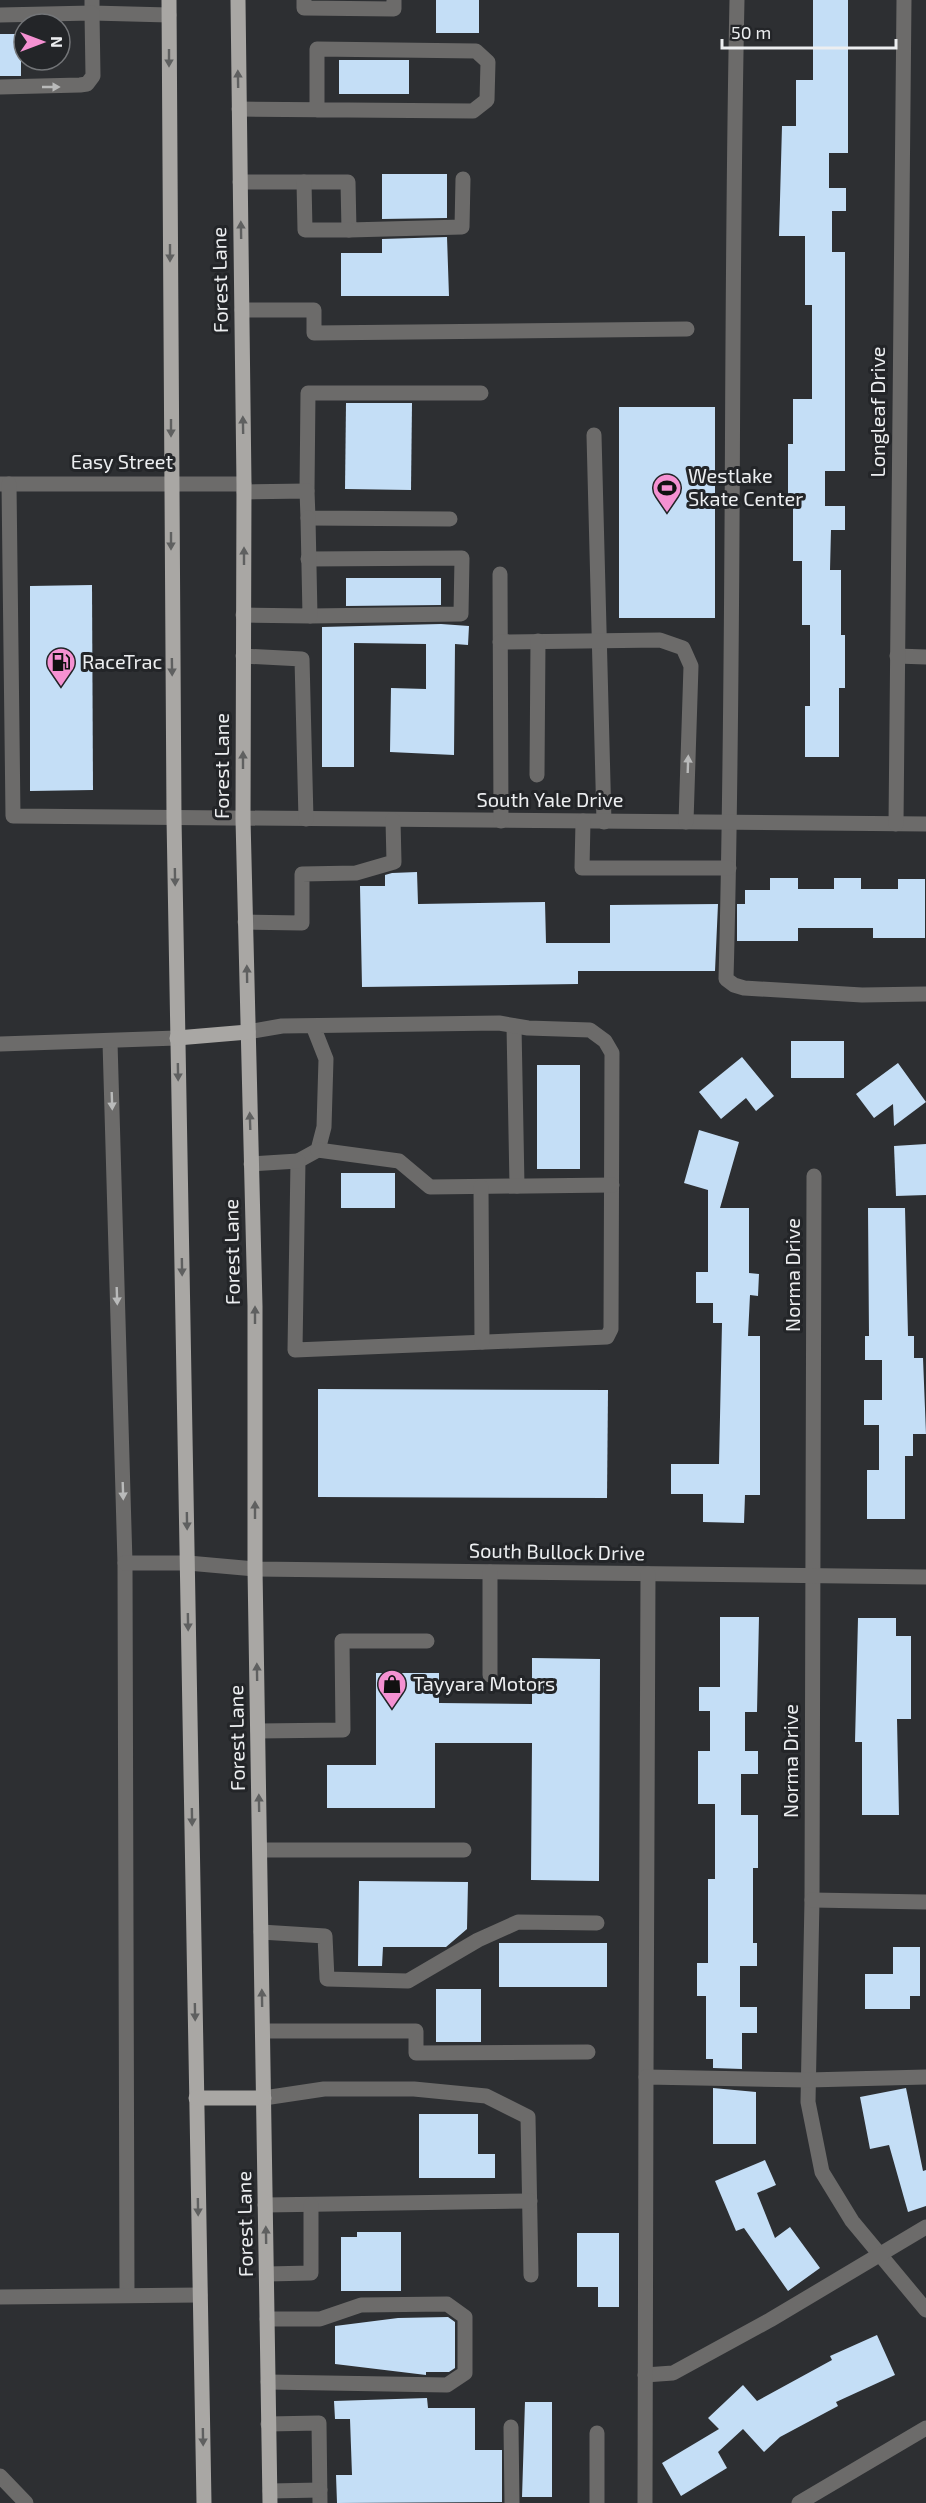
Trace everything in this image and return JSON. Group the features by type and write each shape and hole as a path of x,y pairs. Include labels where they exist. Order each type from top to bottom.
{"main road":[{"name":"Forest Lane","path":"238,0 244,488 243,819 255,1306 255,1569 270,2497"},
{"path":"169,7 177,1038 204,2503"},
{"path":"177,1038 248,1032"},
{"path":"196,2098 264,2098"}],"street":[{"path":"304,0 304,8 394,9 394,0"},
{"path":"737,0 732,208 730,823 726,979 744,988 862,994 926,994"},
{"name":"Longleaf Drive","path":"896,824 904,0"},
{"path":"0,87 87,84 93,76 92,7"},
{"path":"0,15 92,7 169,7"},
{"path":"239,110 473,111 487,100 488,62 476,51 317,49 317,110"},
{"path":"304,182 304,230 349,230 462,227 463,179"},
{"path":"240,182 348,182 349,230"},
{"path":"242,310 314,310 314,333 687,329"},
{"path":"310,616 307,491 308,393 481,393"},
{"path":"594,435 604,822"},
{"name":"Easy Street","path":"5,484 171,483 307,491"},
{"name":"South Yale Drive","path":"5,484 13,816 926,824"},
{"path":"308,518 450,519"},
{"path":"243,615 461,614 462,558 308,559"},
{"path":"500,574 501,821"},
{"path":"501,642 660,640 683,648 691,666 686,822"},
{"path":"537,775 538,641"},
{"path":"243,656 302,659 306,819"},
{"path":"897,656 926,657"},
{"path":"245,922 302,923 302,874 356,873 394,862 393,820"},
{"path":"583,821 582,868 729,868"},
{"path":"248,1032 282,1026 499,1023 514,1026 590,1030 605,1041 612,1053 611,1329 607,1337 295,1350 298,1161"},
{"path":"313,1026 326,1059 324,1126 318,1150"},
{"path":"514,1026 517,1186"},
{"path":"0,1044 177,1038"},
{"path":"110,1042 125,1563 127,2295"},
{"path":"251,1164 298,1161 318,1150 399,1161 430,1187 612,1185"},
{"name":"Norma Drive","path":"814,1176 812,1900 808,2102 822,2172 852,2221 926,2310"},
{"path":"481,1187 482,1342"},
{"name":"South Bullock Drive","path":"125,1563 188,1563 255,1569 926,1577"},
{"path":"490,1572 490,1675"},
{"path":"645,2503 648,1574"},
{"path":"258,1731 343,1730 342,1641 427,1641"},
{"path":"260,1850 464,1850"},
{"path":"812,1900 926,1902"},
{"path":"261,1932 325,1936 327,1979 408,1981 478,1940 518,1922 597,1923"},
{"path":"263,2031 416,2031 416,2053 588,2052"},
{"path":"646,2077 808,2080 926,2077"},
{"path":"264,2098 324,2089 414,2089 486,2096 528,2117 531,2275"},
{"path":"265,2205 530,2201"},
{"path":"267,2274 311,2273 311,2205"},
{"path":"645,2374 673,2373 770,2320 926,2227"},
{"path":"0,2297 200,2295"},
{"path":"267,2319 320,2319 361,2305 447,2304 465,2317 465,2373 447,2385 268,2382"},
{"path":"268,2424 319,2423 320,2497 270,2497"},
{"path":"511,2427 512,2503"},
{"path":"799,2503 926,2428"},
{"path":"597,2433 597,2503"},
{"path":"0,2476 26,2503"}],"building":[{"path":"436,0 479,0 479,33 436,33"},
{"path":"813,0 848,0 848,153 829,153 829,188 846,188 846,211 832,211 832,252 845,252 845,471 825,471 825,506 845,506 845,530 831,530 830,570 841,570 841,635 845,635 845,688 839,688 839,757 805,757 805,706 810,706 810,625 802,625 802,561 793,561 793,497 788,497 788,444 793,444 793,399 812,399 812,305 805,305 805,236 779,236 782,126 796,126 796,80 813,80"},
{"path":"0,34 12,34 12,72 21,72 21,76 0,76"},
{"path":"339,60 409,60 409,94 339,94"},
{"path":"382,174 447,174 447,218 382,219"},
{"path":"447,237 449,296 341,296 341,253 382,253 382,239"},
{"path":"346,403 412,403 411,490 345,489"},
{"name":"Westlake Skate Center","path":"619,407 715,407 715,618 619,618"},
{"path":"346,578 441,578 441,605 346,606"},
{"name":"RaceTrac","path":"92,585 93,790 30,791 30,586"},
{"path":"441,624 469,626 468,645 455,644 454,755 390,752 391,688 426,689 426,644 354,643 354,767 322,767 322,627"},
{"path":"417,872 418,904 545,902 546,943 610,943 610,905 718,904 715,971 578,971 578,984 362,987 360,886 385,886 385,875"},
{"path":"770,878 798,878 798,889 834,889 834,878 861,878 861,889 898,889 898,879 925,879 925,938 873,938 873,928 798,928 798,941 737,941 737,904 745,904 745,890 770,890"},
{"path":"791,1041 844,1041 844,1078 791,1078"},
{"path":"742,1057 774,1096 756,1111 746,1098 721,1119 699,1092"},
{"path":"898,1063 926,1102 894,1126 893,1104 874,1118 856,1094"},
{"path":"537,1065 580,1065 580,1169 537,1169"},
{"path":"699,1130 739,1142 720,1208 749,1208 749,1273 759,1274 758,1296 750,1295 748,1336 760,1336 760,1495 745,1495 744,1523 703,1522 703,1494 671,1494 671,1464 719,1464 722,1323 713,1323 713,1303 696,1303 696,1272 708,1272 708,1190 684,1183"},
{"path":"926,1144 926,1195 896,1196 894,1146"},
{"path":"341,1173 395,1173 395,1208 341,1208"},
{"path":"868,1208 905,1208 908,1336 914,1336 914,1358 923,1358 926,1434 913,1434 913,1456 905,1456 905,1519 867,1519 867,1470 879,1470 879,1425 864,1425 864,1400 882,1400 882,1360 865,1360 865,1336 869,1336"},
{"path":"318,1389 608,1390 607,1498 318,1497"},
{"path":"720,1617 759,1617 757,1712 745,1712 745,1751 758,1751 758,1774 741,1774 741,1815 758,1815 758,1868 753,1868 753,1943 757,1943 757,1966 740,1966 740,2007 757,2007 757,2033 742,2033 742,2069 713,2068 713,2059 706,2059 706,1996 697,1996 697,1963 708,1963 708,1879 715,1879 715,1804 698,1804 698,1751 710,1751 710,1711 699,1711 699,1687 720,1687"},
{"path":"858,1618 896,1618 896,1636 911,1636 911,1719 897,1719 899,1815 862,1815 862,1742 855,1742"},
{"path":"532,1658 600,1659 599,1881 531,1880 532,1743 435,1743 435,1808 327,1808 327,1765 376,1765 376,1673 439,1673 439,1703 532,1704"},
{"path":"359,1881 468,1882 467,1929 446,1947 383,1947 382,1966 358,1966"},
{"path":"499,1943 607,1943 607,1987 499,1987"},
{"path":"893,1947 920,1947 920,1996 910,1996 910,2009 865,2009 865,1974 893,1974"},
{"path":"436,1989 481,1989 481,2042 436,2042"},
{"path":"713,2088 756,2092 756,2144 713,2144"},
{"path":"906,2088 923,2171 926,2170 926,2206 908,2212 889,2145 870,2149 860,2097"},
{"path":"419,2114 478,2114 478,2154 495,2154 495,2178 419,2178"},
{"path":"765,2160 776,2185 757,2193 775,2238 790,2227 820,2268 788,2291 744,2228 736,2231 715,2181"},
{"path":"357,2232 401,2232 401,2291 341,2291 341,2237 357,2237"},
{"path":"577,2233 619,2233 619,2307 598,2307 598,2287 577,2287"},
{"path":"448,2317 455,2322 455,2368 449,2372 426,2372 426,2375 335,2364 335,2326 398,2318"},
{"path":"877,2335 895,2375 836,2402 838,2406 780,2437 764,2452 743,2429 718,2452 727,2468 681,2496 662,2463 719,2429 708,2418 743,2385 757,2401 832,2360 830,2356"},
{"path":"427,2398 428,2408 475,2408 475,2450 502,2450 502,2502 337,2503 336,2475 352,2475 350,2419 335,2419 334,2401"},
{"path":"525,2402 552,2402 552,2497 522,2497"}],"place":[{"name":"Westlake Skate Center","path":"667,514"},
{"name":"RaceTrac","path":"61,688"},
{"name":"Tayyara Motors","path":"392,1710"}]}
